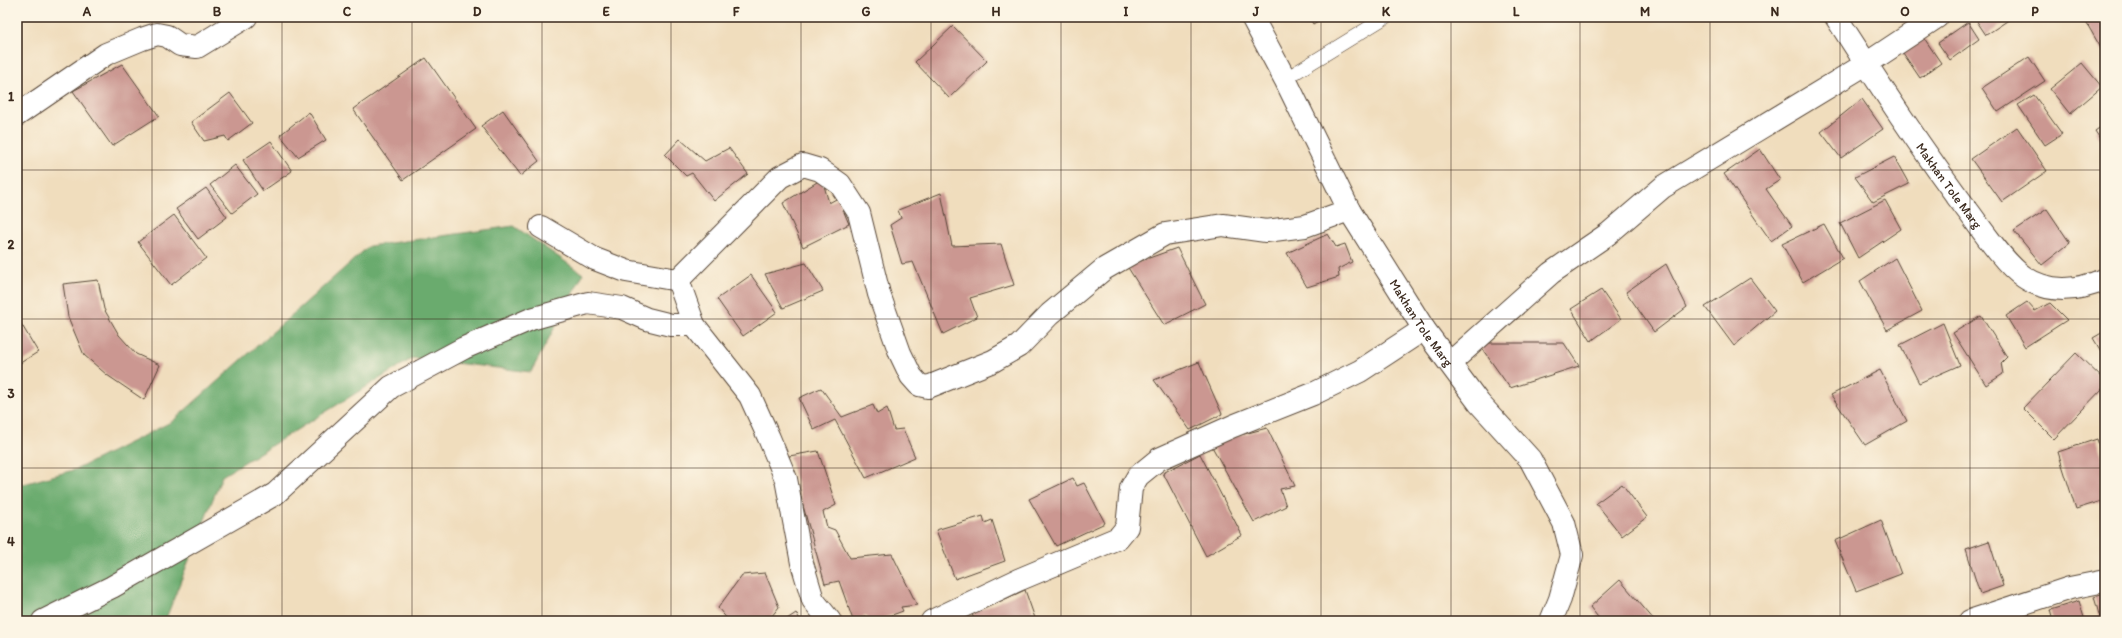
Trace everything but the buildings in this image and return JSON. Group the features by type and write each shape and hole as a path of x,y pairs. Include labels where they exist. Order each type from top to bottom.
{"street":[{"path":"17,115 106,54 157,34 166,36 180,45 197,47 246,17"},
{"name":"Makhan Tole Marg","path":"1252,17 1285,79 1348,210 1424,329 1479,403 1530,459 1564,523 1572,555 1560,599 1551,621"},
{"name":"Makhan Tole Marg","path":"1836,17 1954,194 1995,247 2024,277 2047,287 2068,291 2105,280"},
{"path":"1450,363 1551,273 1608,234 1663,187 1866,64 1937,17"},
{"path":"678,280 780,177 803,165 820,170 840,184 859,213 879,294 900,353 911,376 919,385 928,387 993,361 1018,346 1050,314 1104,269 1165,234 1223,225 1266,230 1305,226 1348,210"},
{"path":"541,227 595,259 626,271 678,280"},
{"path":"678,280 694,325 750,396 769,438 786,479 802,563 813,600 830,621"},
{"path":"43,621 112,587 275,494 391,387 464,348 531,319 588,303 622,308 647,319 671,325 694,325"},
{"path":"932,621 958,615 1025,577 1118,538 1127,527 1131,488 1138,476 1159,459 1233,426 1313,394 1360,371 1424,329"},
{"path":"1970,621 2070,588 2105,581"}],"lane":[{"path":"1285,79 1386,17"}],"green space":[{"path":"514,226 583,274 531,372 413,358 222,476 165,621 17,621 17,486 77,469 173,421 369,246"}]}
